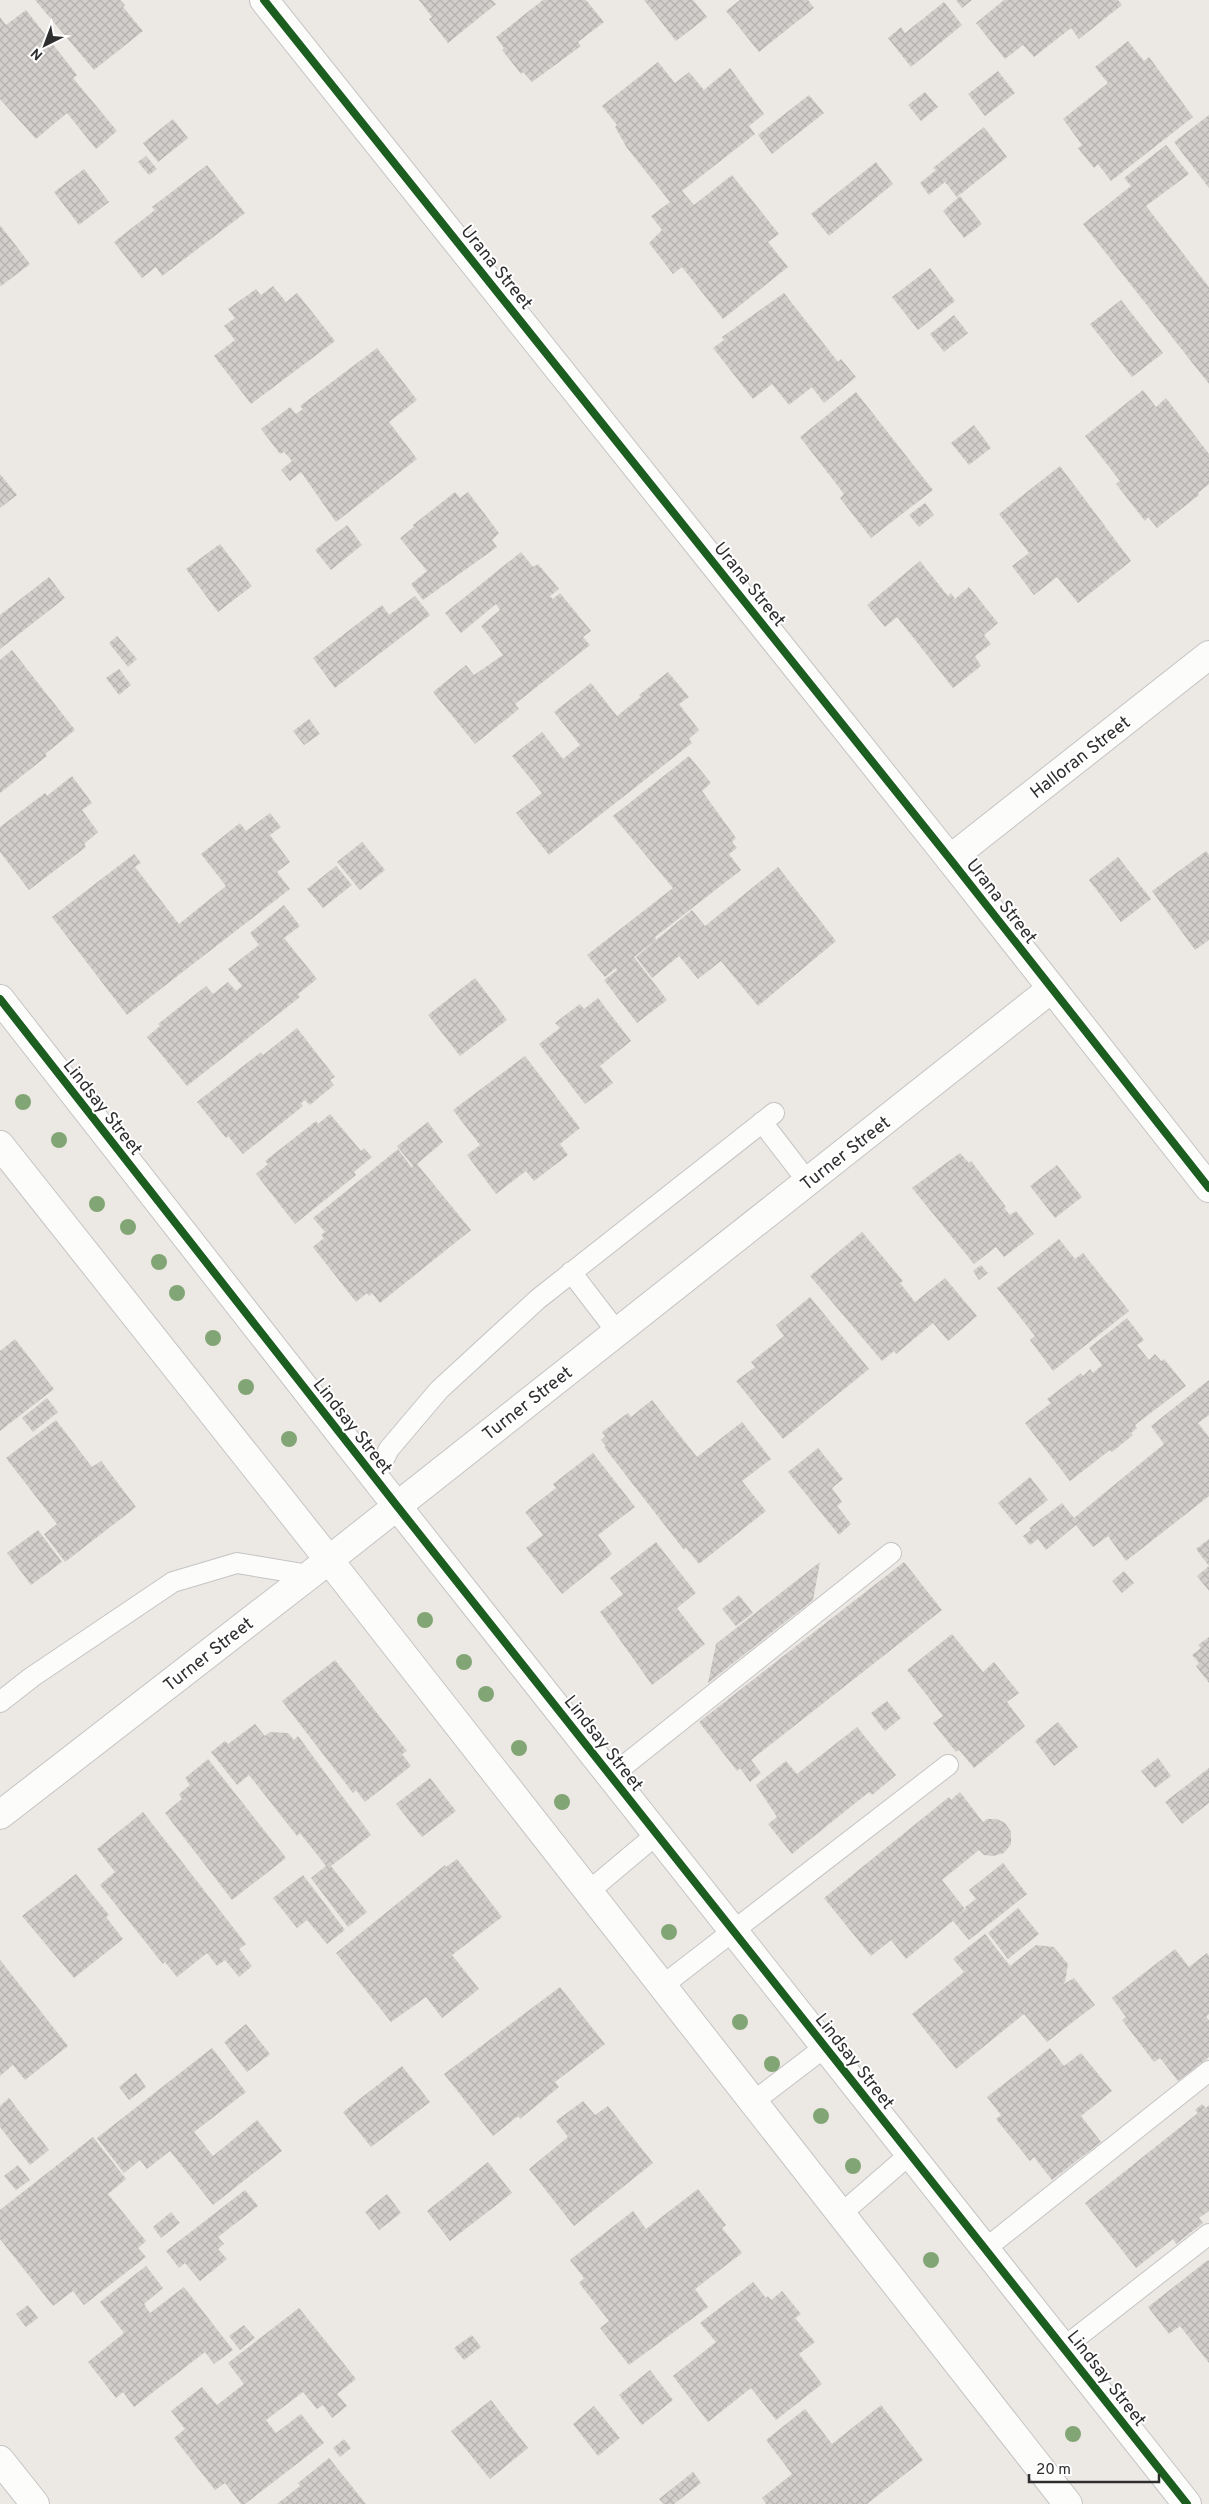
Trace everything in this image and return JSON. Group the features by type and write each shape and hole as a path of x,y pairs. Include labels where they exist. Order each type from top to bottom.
{"street":[{"name":"Urana Street","path":"264,0 950,858 1209,1188"},
{"name":"Halloran Street","path":"950,858 1209,655"},
{"name":"Turner Street","path":"0,1815 319,1568 1052,989"},
{"name":"Lindsay Street","path":"0,999 397,1506 1063,2348 1179,2501"},
{"path":"0,1146 319,1568 588,1892 1068,2504"},
{"path":"0,2460 35,2504"}],"lane":[{"path":"375,1478 389,1448 439,1390 538,1299 768,1118 808,1182"},
{"path":"571,1272 618,1332"},
{"path":"611,1776 891,1554"},
{"path":"0,1702 32,1677 174,1582 237,1563 319,1568"},
{"path":"662,1986 732,1930 948,1765"},
{"path":"588,1892 656,1834"},
{"path":"753,2102 825,2047"},
{"path":"985,2249 1209,2071"},
{"path":"841,2214 910,2154"},
{"path":"1063,2348 1209,2234"}],"building":[{"path":"35,0 120,0 125,5 123,7 143,31 94,70"},
{"path":"419,0 492,0 496,4 448,43 429,19 432,17"},
{"path":"543,0 586,0 604,22 578,42 581,46 532,82 523,72 521,74 502,50 504,48 496,37"},
{"path":"644,0 693,0 707,17 676,41"},
{"path":"740,0 808,0 814,8 759,52 726,11"},
{"path":"956,0 972,0 962,8"},
{"path":"1004,0 1118,0 1122,5 1079,39 1071,28 1034,57 1023,45 1005,59 976,23"},
{"path":"944,2 962,25 911,67 888,38 901,27 905,33"},
{"path":"26,10 77,75 73,78 117,131 96,149 67,113 36,139 0,99 0,17 6,25"},
{"path":"1128,41 1144,61 1149,57 1193,117 1111,181 1098,164 1094,168 1078,148 1082,145 1063,119 1108,83 1095,67"},
{"path":"658,62 675,83 689,72 704,90 730,68 764,114 749,126 755,134 682,191 694,205 732,175 779,234 768,242 788,267 723,319 682,267 673,274 649,243 662,230 651,216 670,202 627,148 615,127 617,125 602,106"},
{"path":"998,71 1015,93 985,116 968,94"},
{"path":"925,92 938,107 921,121 908,105"},
{"path":"809,95 824,113 772,154 758,135"},
{"path":"1209,115 1209,188 1174,142"},
{"path":"173,119 188,138 158,162 143,143"},
{"path":"984,127 1007,157 957,197 945,182 929,195 920,183 936,170 933,168"},
{"path":"1166,145 1189,174 1146,206 1209,287 1209,384 1083,224 1131,186 1124,178"},
{"path":"146,156 157,169 149,175 138,162"},
{"path":"876,162 893,184 829,236 811,214"},
{"path":"207,165 245,213 162,276 156,267 142,278 114,242 155,210 152,207"},
{"path":"84,169 109,202 79,225 54,192"},
{"path":"960,196 982,224 964,238 943,211"},
{"path":"0,225 30,264 1,286 0,285"},
{"path":"930,268 955,301 918,330 892,297"},
{"path":"273,286 286,302 297,293 335,341 251,404 214,356 235,340 224,326 235,318 228,309 256,289 261,295"},
{"path":"784,293 838,362 841,359 856,377 824,403 812,387 789,405 772,384 753,399 713,348 724,340 722,337"},
{"path":"1121,300 1163,353 1132,377 1090,324"},
{"path":"954,315 968,333 944,352 930,334"},
{"path":"377,348 417,400 389,422 417,459 336,522 301,472 290,481 281,470 292,461 284,452 280,454 261,429 290,407 296,414 303,409 300,406"},
{"path":"1143,390 1156,407 1166,398 1209,454 1209,484 1198,493 1199,495 1157,528 1148,517 1145,521 1116,484 1120,481 1085,436"},
{"path":"856,392 933,490 871,538 840,498 844,494 800,437"},
{"path":"974,425 991,448 969,465 951,443"},
{"path":"1060,466 1131,561 1078,603 1057,577 1034,595 1012,566 1029,553 999,514"},
{"path":"0,474 17,495 0,508"},
{"path":"455,492 460,498 468,492 499,533 492,540 497,547 423,600 411,584 427,571 400,538 414,527 413,525"},
{"path":"925,503 934,515 919,527 909,515"},
{"path":"347,525 362,545 331,570 315,550"},
{"path":"220,544 252,586 218,612 186,569"},
{"path":"521,552 533,567 538,564 559,589 550,596 553,599 560,593 591,631 583,637 590,645 515,704 519,709 475,744 433,692 466,665 474,675 503,655 481,626 500,610 496,604 461,633 445,613"},
{"path":"920,561 948,596 951,593 955,599 969,587 998,623 984,635 991,644 975,656 981,666 953,688 897,617 885,627 867,605"},
{"path":"49,577 65,598 0,649 0,615"},
{"path":"415,596 430,615 335,688 313,658 382,605 389,615"},
{"path":"117,636 137,659 128,667 109,643"},
{"path":"12,650 75,730 45,754 47,756 0,793 0,660"},
{"path":"119,669 131,685 119,695 106,678"},
{"path":"668,672 689,697 679,704 699,730 689,739 692,743 549,855 516,813 542,793 512,756 542,732 563,759 580,745 554,712 591,683 617,716 641,697 639,695"},
{"path":"309,719 320,734 304,745 293,731"},
{"path":"689,756 711,783 702,791 736,838 732,842 737,848 729,854 741,870 655,937 656,940 634,957 667,1000 637,1023 604,980 617,970 616,968 605,977 587,955 673,888 613,816"},
{"path":"72,776 92,803 82,810 98,832 84,844 86,847 29,890 0,852 0,827 45,793 47,796"},
{"path":"270,813 281,827 270,835 290,862 277,872 290,889 127,1015 52,917 134,854 141,863 135,867 179,924 226,886 201,854 240,823 246,831"},
{"path":"362,842 385,870 360,890 337,862"},
{"path":"1206,851 1209,855 1209,940 1195,950 1152,891"},
{"path":"1118,857 1151,899 1121,922 1089,880"},
{"path":"336,866 352,885 323,908 307,889"},
{"path":"778,867 836,941 758,1006 721,961 698,979 679,956 652,978 636,957 692,910 705,926"},
{"path":"284,905 300,926 284,938 317,979 298,994 300,997 187,1086 147,1037 160,1026 158,1024 206,986 213,994 228,982 236,991 242,986 228,969 259,945 250,933"},
{"path":"475,978 507,1020 460,1056 428,1015"},
{"path":"598,998 631,1041 600,1066 613,1083 585,1104 539,1044 560,1028 555,1023 580,1004 584,1009"},
{"path":"297,1028 335,1077 330,1080 334,1085 310,1105 305,1100 301,1103 303,1106 243,1154 228,1136 226,1138 197,1102 261,1052 263,1055"},
{"path":"525,1056 580,1128 560,1144 568,1155 534,1181 526,1171 496,1194 467,1155 480,1145 453,1110"},
{"path":"330,1114 361,1151 364,1148 372,1157 354,1172 356,1175 295,1224 256,1174 268,1164 265,1161 316,1121 318,1124"},
{"path":"428,1122 443,1142 417,1164 471,1230 380,1303 372,1293 369,1296 367,1293 356,1302 313,1247 324,1238 321,1235 325,1232 313,1218 398,1149 412,1168 413,1166 397,1146"},
{"path":"960,1153 969,1163 971,1161 1010,1215 1016,1211 1034,1234 1004,1257 996,1247 974,1264 912,1188"},
{"path":"1057,1165 1082,1197 1055,1218 1030,1186"},
{"path":"862,1232 903,1281 900,1283 915,1302 945,1278 977,1316 948,1341 933,1323 896,1354 894,1351 882,1361 810,1276"},
{"path":"1059,1239 1075,1259 1083,1253 1129,1311 1053,1371 1030,1340 1035,1336 997,1288"},
{"path":"981,1265 988,1273 979,1280 973,1271"},
{"path":"810,1297 869,1369 783,1439 736,1381 755,1367 751,1362 784,1336 776,1325"},
{"path":"1127,1318 1144,1340 1137,1345 1149,1360 1155,1354 1161,1361 1164,1359 1186,1386 1135,1425 1137,1428 1131,1433 1133,1435 1070,1481 1025,1423 1051,1403 1047,1399 1081,1373 1083,1376 1090,1369 1093,1373 1102,1365 1089,1348"},
{"path":"15,1339 54,1389 0,1431 0,1351"},
{"path":"1209,1380 1209,1415 1198,1423 1209,1437 1209,1496 1126,1561 1108,1536 1093,1547 1076,1525 1046,1550 1038,1539 1030,1545 1023,1536 1031,1530 1029,1528 1062,1503 1074,1518 1164,1444 1151,1426"},
{"path":"47,1398 58,1412 33,1432 22,1418"},
{"path":"652,1400 697,1457 742,1422 771,1459 742,1481 766,1511 699,1564 686,1548 684,1550 604,1447 606,1446 601,1440 605,1436 602,1432 628,1413 631,1417"},
{"path":"56,1420 92,1467 101,1461 136,1507 65,1562 44,1534 57,1524 6,1458"},
{"path":"818,1448 843,1479 832,1488 842,1502 837,1506 851,1524 839,1535 788,1472"},
{"path":"593,1453 635,1507 598,1535 612,1554 562,1594 526,1548 543,1535 525,1512 556,1488 553,1484"},
{"path":"1030,1477 1048,1500 1016,1525 998,1503"},
{"path":"38,1530 62,1562 31,1585 7,1553"},
{"path":"1209,1539 1209,1566 1196,1549"},
{"path":"656,1542 696,1593 677,1608 705,1644 652,1685 600,1612 623,1594 610,1578"},
{"path":"820,1562 813,1600 708,1683 716,1644"},
{"path":"904,1562 942,1610 751,1760 761,1773 750,1782 740,1768 737,1771 699,1722"},
{"path":"1209,1566 1209,1591 1197,1576"},
{"path":"1124,1571 1134,1583 1122,1593 1112,1581"},
{"path":"739,1595 753,1613 736,1626 722,1609"},
{"path":"952,1634 983,1672 994,1662 1019,1693 1007,1702 1025,1726 974,1768 959,1750 956,1752 933,1723 943,1716 907,1670"},
{"path":"1209,1637 1209,1683 1196,1666 1199,1663 1192,1655 1201,1648 1198,1645"},
{"path":"335,1660 407,1751 402,1754 411,1766 365,1802 356,1790 353,1793 282,1701"},
{"path":"887,1701 901,1718 885,1731 871,1713"},
{"path":"1058,1722 1078,1747 1054,1766 1035,1741"},
{"path":"255,1724 265,1736 270,1732 288,1733 294,1740 298,1736 371,1835 331,1866 367,1912 348,1927 311,1878 326,1866 300,1833 297,1836 249,1775 237,1785 211,1752 225,1741 228,1744"},
{"path":"857,1727 896,1775 872,1795 869,1792 792,1854 768,1824 777,1817 756,1785 786,1761 797,1774"},
{"path":"1158,1758 1171,1776 1155,1788 1141,1771"},
{"path":"208,1759 286,1858 232,1900 165,1813 182,1799 179,1794 190,1785 185,1778"},
{"path":"1209,1768 1209,1803 1182,1824 1165,1802"},
{"path":"430,1778 456,1811 422,1837 396,1804"},
{"path":"960,1792 983,1822 987,1819 997,1819 1005,1823 1011,1832 1011,1844 1004,1853 993,1856 984,1855 979,1850 942,1880 965,1909 957,1917 966,1909 965,1907 976,1899 969,1890 1003,1863 1027,1894 969,1940 953,1921 906,1959 891,1940 871,1956 824,1898 949,1797 951,1800"},
{"path":"143,1812 246,1944 239,1949 252,1966 239,1977 225,1960 217,1966 207,1953 177,1977 165,1962 163,1964 100,1885 115,1872 97,1849"},
{"path":"457,1859 502,1917 452,1955 479,1989 442,2018 426,1997 391,2022 336,1953 445,1865 446,1867"},
{"path":"76,1874 109,1915 106,1917 123,1939 74,1978 22,1916"},
{"path":"303,1875 345,1930 327,1944 307,1920 297,1928 273,1898"},
{"path":"1018,1908 1039,1934 1008,1959 988,1933"},
{"path":"985,1934 1010,1966 1036,1945 1054,1947 1068,1964 1065,1982 1062,1985 1074,1978 1095,2005 1047,2042 1024,2014 956,2069 912,2014 964,1972 953,1959"},
{"path":"1175,1949 1189,1967 1207,1953 1209,1956 1209,2014 1206,2017 1209,2020 1209,2057 1178,2081 1160,2058 1154,2062 1122,2020 1126,2017 1112,1998"},
{"path":"0,1960 68,2046 25,2080 13,2065 0,2076"},
{"path":"560,1987 605,2044 555,2082 559,2087 520,2119 518,2116 493,2136 444,2074"},
{"path":"246,2024 270,2054 247,2072 224,2042"},
{"path":"212,2048 246,2092 194,2132 213,2156 257,2120 282,2151 213,2205 170,2151 147,2169 140,2160 124,2173 97,2138"},
{"path":"1050,2048 1064,2066 1081,2053 1112,2091 1081,2116 1101,2142 1052,2180 1034,2157 1030,2161 996,2119 1001,2115 987,2097"},
{"path":"402,2066 430,2102 371,2147 343,2112"},
{"path":"136,2073 146,2087 129,2100 119,2087"},
{"path":"9,2098 49,2150 30,2165 0,2127 0,2106"},
{"path":"583,2101 595,2115 608,2106 653,2163 574,2226 529,2169 568,2137 556,2121"},
{"path":"1202,2104 1206,2108 1209,2105 1209,2211 1199,2218 1203,2223 1176,2244 1173,2239 1136,2268 1085,2203 1198,2113 1195,2110"},
{"path":"93,2137 126,2179 108,2194 146,2241 138,2248 146,2257 84,2305 73,2291 53,2306 0,2239 0,2210"},
{"path":"488,2162 512,2193 450,2241 427,2211"},
{"path":"18,2165 30,2180 16,2190 4,2176"},
{"path":"698,2189 726,2225 722,2228 742,2253 695,2289 708,2307 629,2365 600,2328 609,2321 579,2283 584,2278 570,2260 633,2211 646,2229"},
{"path":"245,2190 258,2206 218,2237 224,2244 218,2249 227,2259 200,2281 185,2263 179,2268 166,2251"},
{"path":"387,2194 401,2213 379,2230 365,2212"},
{"path":"171,2212 180,2223 161,2238 153,2227"},
{"path":"1208,2260 1209,2363 1180,2326 1169,2334 1148,2307"},
{"path":"146,2266 163,2288 144,2304 150,2313 184,2287 233,2350 214,2364 205,2352 134,2407 123,2392 116,2398 88,2362 124,2333 100,2302"},
{"path":"753,2282 766,2298 768,2296 771,2300 782,2291 801,2314 795,2318 815,2342 799,2354 822,2384 776,2420 751,2388 708,2422 673,2376 716,2342 700,2323"},
{"path":"28,2305 38,2318 26,2327 16,2314"},
{"path":"299,2308 356,2379 337,2394 347,2406 332,2418 323,2405 317,2409 303,2392 266,2420 276,2433 301,2414 324,2443 245,2504 241,2504 225,2483 215,2490 174,2438 185,2429 171,2411 202,2387 217,2405 244,2384 228,2363"},
{"path":"244,2325 255,2338 240,2350 229,2336"},
{"path":"472,2335 481,2347 464,2360 454,2348"},
{"path":"650,2370 673,2400 642,2425 619,2395"},
{"path":"491,2400 528,2448 490,2479 451,2431"},
{"path":"881,2405 923,2460 867,2504 766,2504 762,2498 792,2474 766,2440 805,2409 832,2444"},
{"path":"594,2406 620,2438 598,2456 573,2424"},
{"path":"344,2439 351,2448 340,2457 333,2448"},
{"path":"329,2458 366,2504 277,2504 300,2486 298,2483"},
{"path":"693,2472 701,2483 674,2504 664,2504 659,2499"}],"cycle path":[{"path":"264,0 950,859 1209,1188"},
{"path":"0,999 397,1506 1187,2504"}]}
